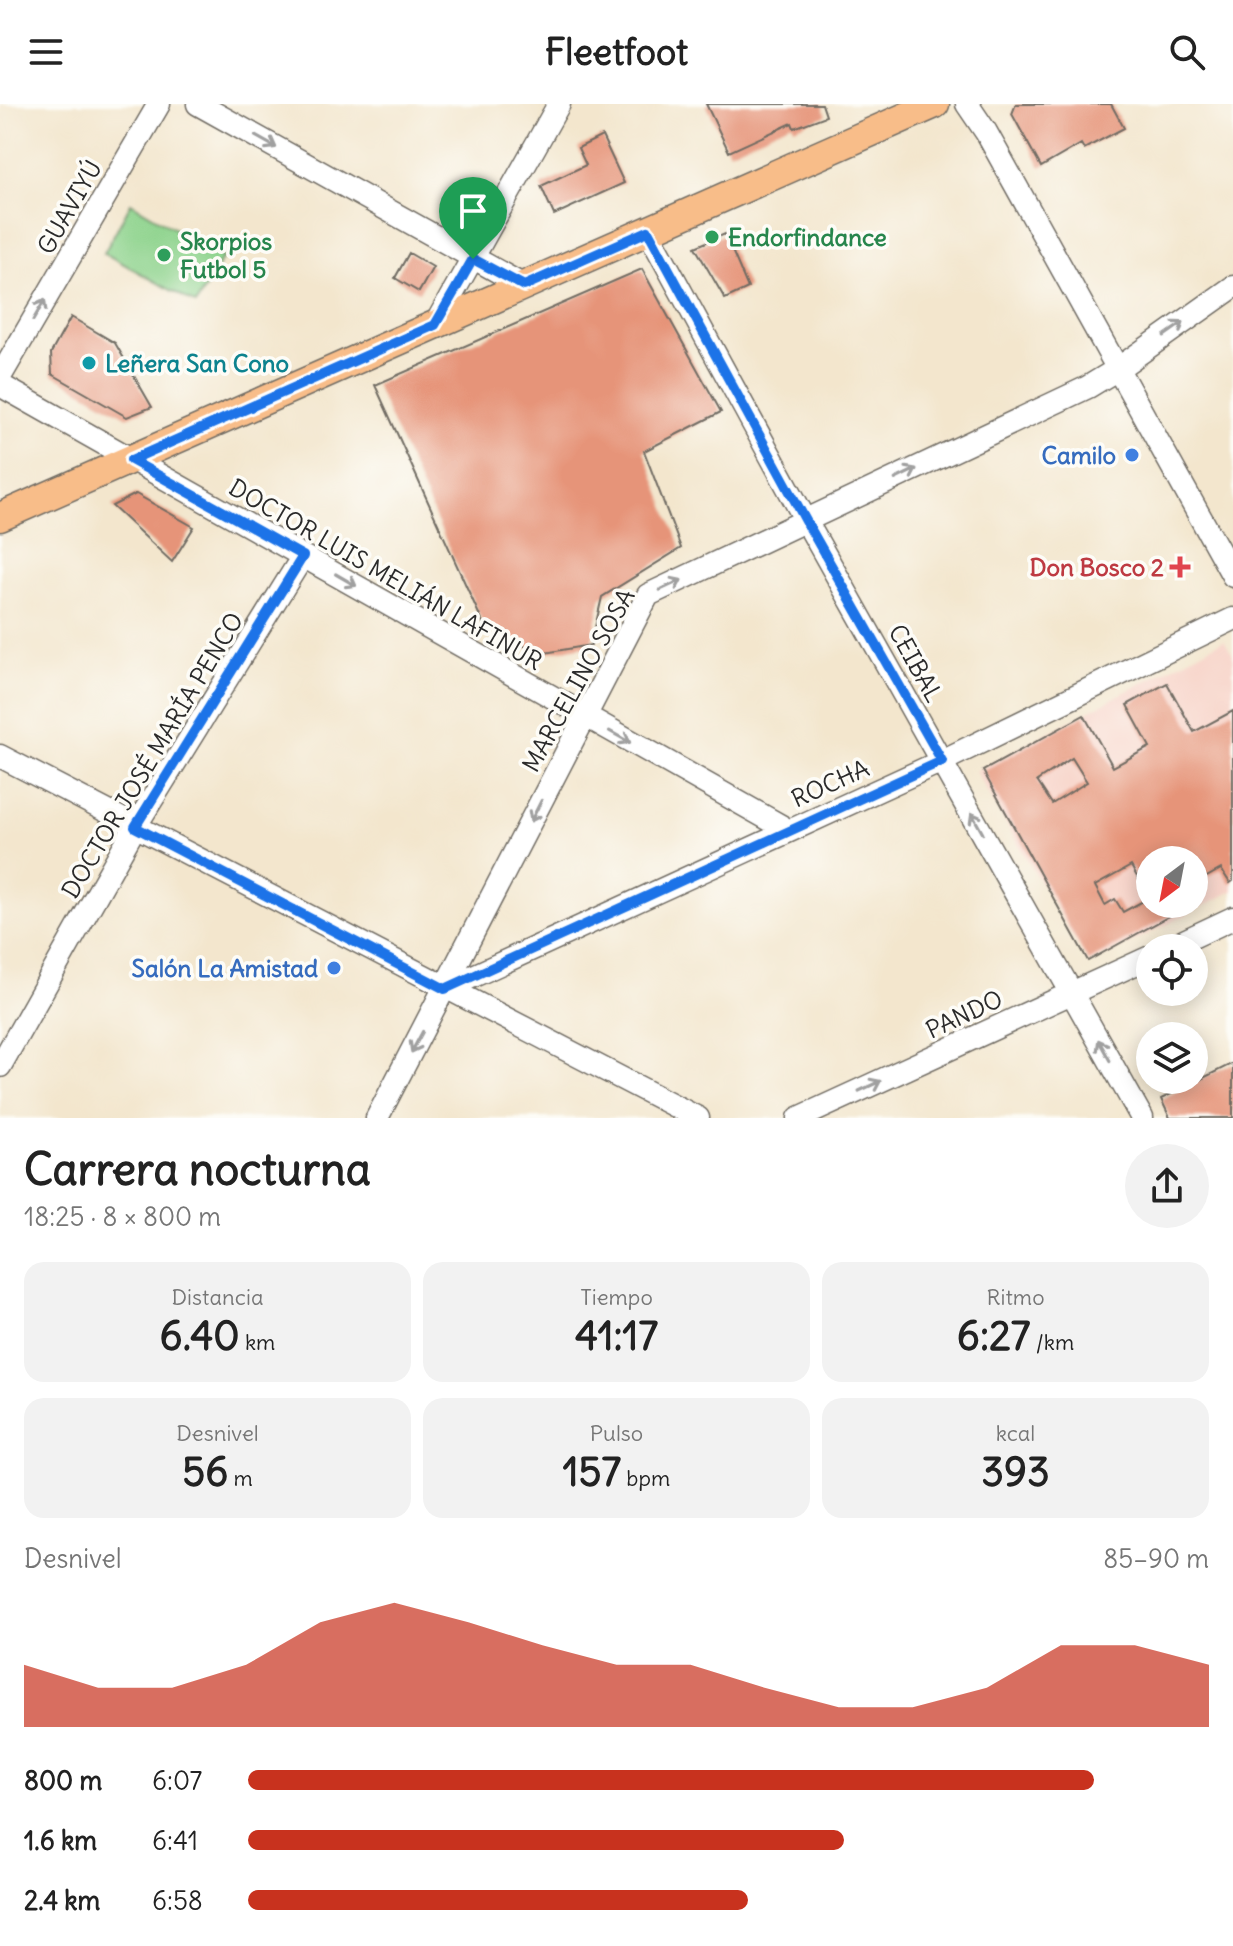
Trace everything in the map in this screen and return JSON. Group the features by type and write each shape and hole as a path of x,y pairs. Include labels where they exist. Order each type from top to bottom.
{"main road":[{"path":"0,517 935,104"}],"street":[{"name":"GUAVIYÚ","path":"0,377 159,104"},
{"path":"198,104 524,286"},
{"path":"435,325 559,104"},
{"path":"967,104 1233,576"},
{"name":"CEIBAL","path":"648,231 806,521 1142,1118"},
{"name":"MARCELINO SOSA","path":"377,1118 648,595 1088,387 1233,287"},
{"name":"DOCTOR LUIS MELIÁN LAFINUR","path":"0,385 788,830"},
{"name":"DOCTOR JOSÉ MARÍA PENCO","path":"0,1066 135,827 303,556"},
{"name":"ROCHA","path":"445,989 942,761 1233,619"},
{"path":"0,756 698,1118"},
{"path":"1199,934 1233,918"},
{"name":"PANDO","path":"799,1118 1136,963"}],"shaded area":[{"path":"1224,640 1233,655 1233,891 1208,904 1208,846 1136,846 1136,918 1180,918 1148,934 1136,934 1136,940 1089,964 975,771"}],"green space":[{"name":"Skorpios Futbol 5","path":"131,203 223,257 196,304 104,253"}],"building":[{"path":"706,104 822,104 826,116 794,128 792,123 729,152"},
{"path":"1016,104 1111,104 1124,128 1084,149 1081,144 1041,167 1012,114"},
{"path":"602,136 624,183 554,215 541,186 586,165 578,148"},
{"path":"725,234 748,288 725,299 695,247"},
{"path":"409,253 433,267 419,292 395,278"},
{"path":"642,269 721,412 644,451 681,548 602,597 591,645 539,654 483,623 375,385"},
{"name":"Leñera San Cono","path":"71,317 115,343 152,407 127,417 52,374 51,353"},
{"path":"136,494 194,527 172,562 112,506"},
{"path":"1167,683 1194,732 1233,711 1233,881 1230,883 1221,869 1208,876 1208,846 1136,846 1136,875 1131,866 1095,886 1105,905 1115,899 1123,912 1136,905 1136,918 1166,918 1088,961 983,771 1084,715 1113,767 1150,747 1127,705","holes":["1072,758 1087,782 1052,804 1037,781"]},
{"path":"1233,1063 1233,1118 1170,1118 1161,1099 1171,1094 1208,1094 1208,1076"}],"place":[{"name":"Endorfindance","path":"712,237"},
{"name":"Skorpios Futbol 5","path":"164,255"},
{"name":"Leñera San Cono","path":"89,363"},
{"name":"Camilo","path":"1132,455"},
{"name":"Don Bosco 2","path":"1180,567"},
{"name":"Salón La Amistad","path":"334,968"}],"route":[{"path":"648,231 806,521 942,761 445,989 135,827 303,556 131,460 435,325 473,259 524,286 648,231"}]}
